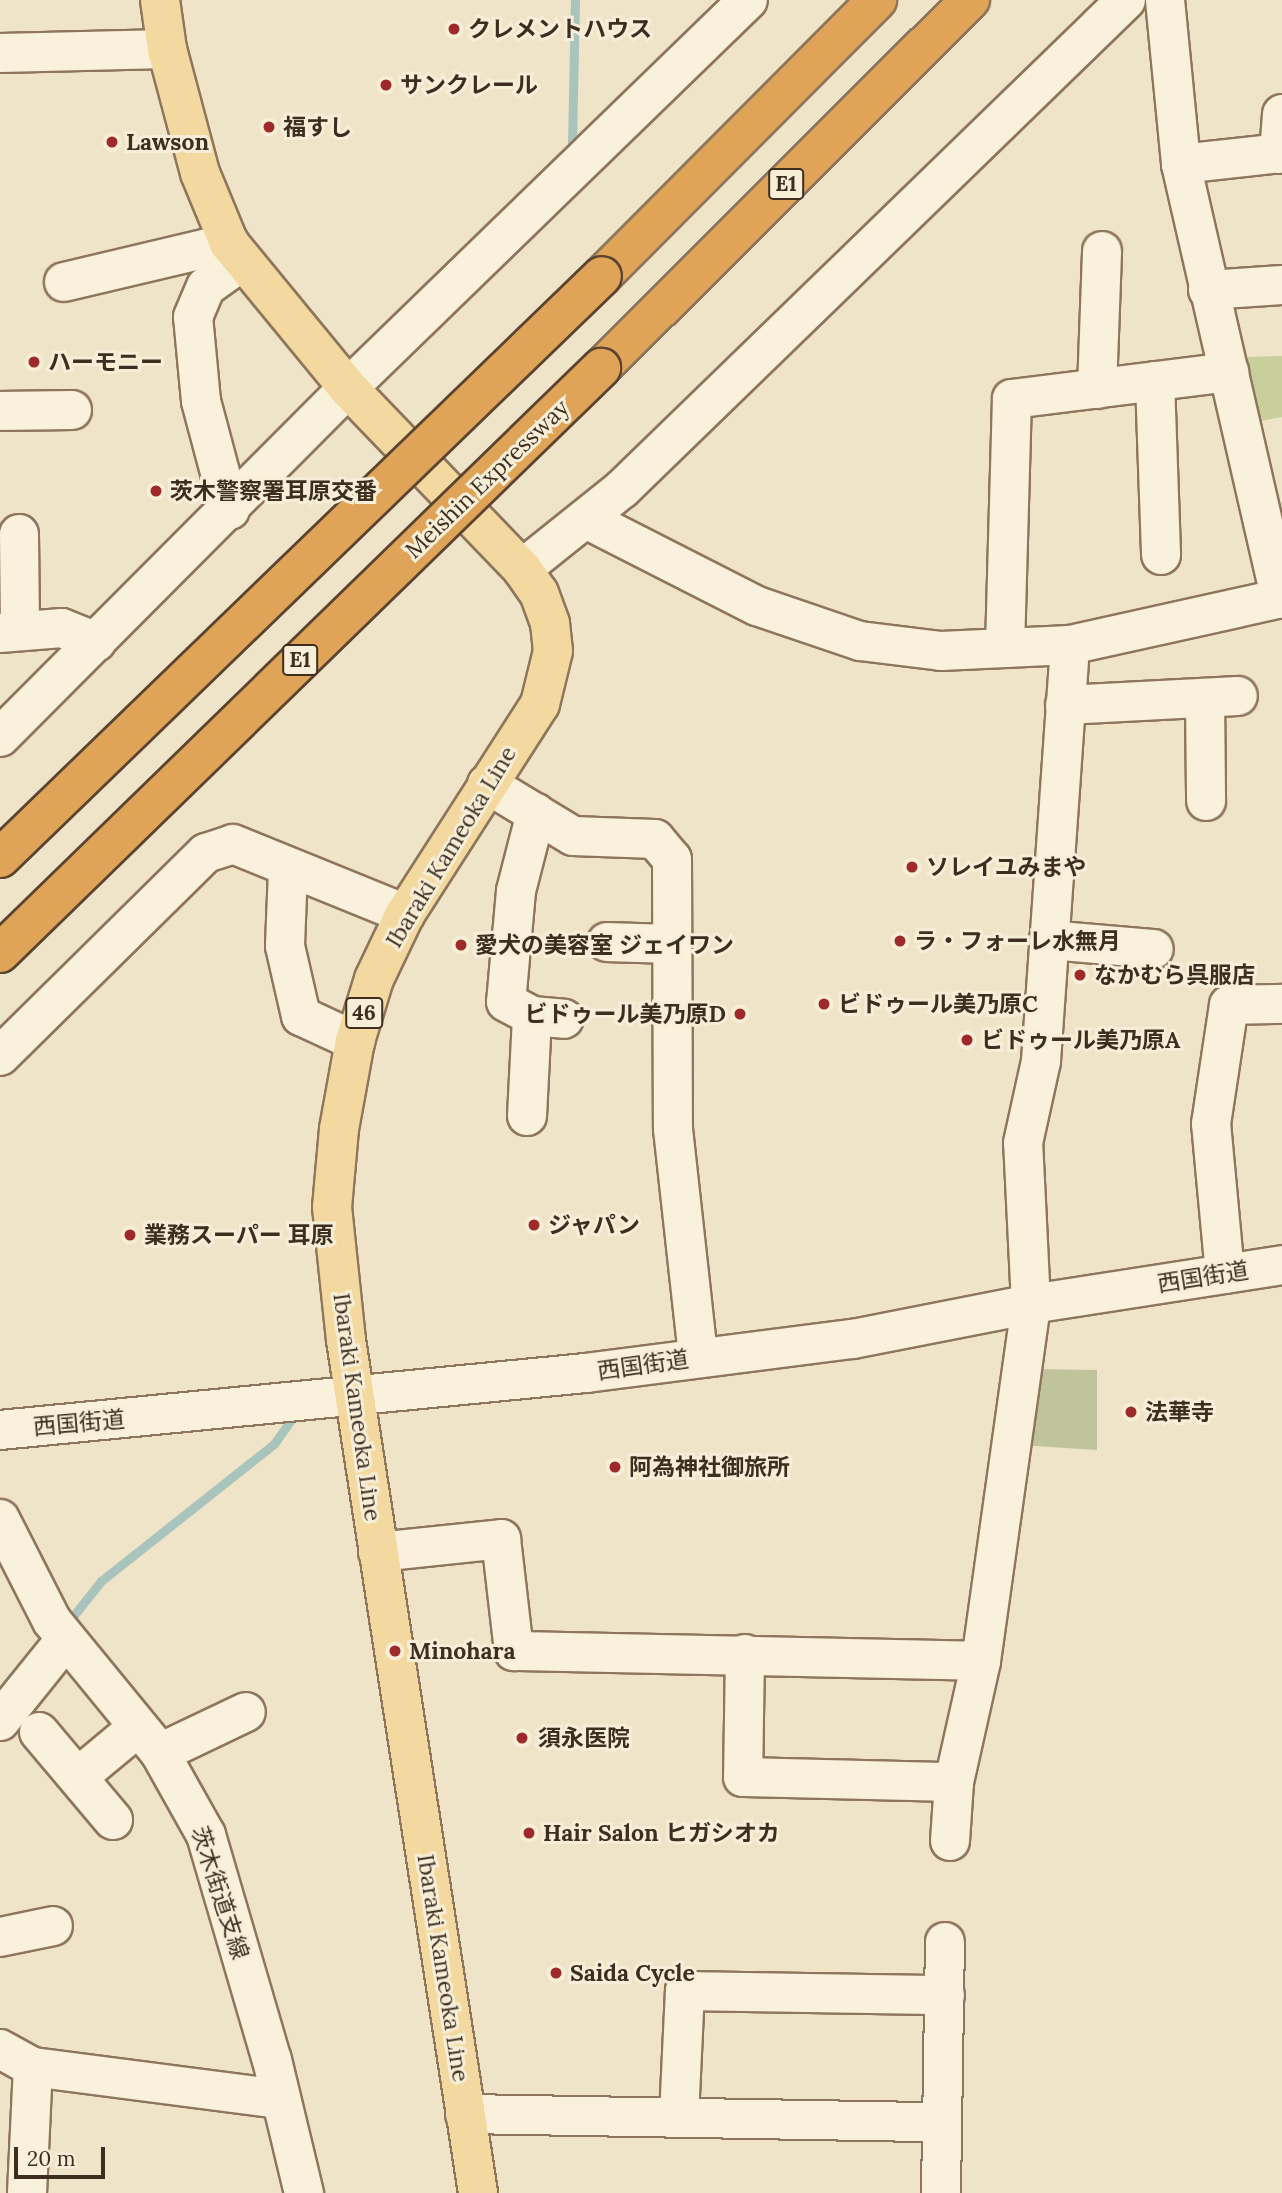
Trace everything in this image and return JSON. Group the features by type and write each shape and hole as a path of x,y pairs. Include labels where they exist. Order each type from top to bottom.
{"highway":[{"path":"0,858 601,276 877,0"},
{"name":"Meishin Expressway","path":"0,953 601,368 970,0"}],"main road":[{"name":"Ibaraki Kameoka Line","path":"160,0 167,49 200,173 235,253 348,388 522,569 547,613 553,651 540,704 405,914 374,979 355,1041 339,1129 332,1207 354,1397 478,2193"}],"street":[{"path":"0,737 230,510 348,388 748,0"},
{"path":"522,569 588,520 1126,0"},
{"path":"588,520 757,606 860,641 941,651 1070,645 1281,598 1181,164 1165,0"},
{"path":"0,53 167,49"},
{"path":"1181,164 1281,154 1282,114"},
{"path":"1097,389 1102,251"},
{"path":"230,510 201,401 193,317 206,287 235,253"},
{"path":"64,282 235,253"},
{"path":"1208,290 1282,285"},
{"path":"1005,648 1012,399 1229,372"},
{"path":"1155,381 1161,555"},
{"path":"17,419 72,410"},
{"path":"19,534 10,631 62,628 96,642"},
{"path":"950,1841 954,1782 981,1661 1031,1304 1023,1143 1041,1061 1070,645"},
{"path":"1065,705 1221,697 1206,801"},
{"path":"487,785 573,836 655,839 673,859 673,1129 698,1357"},
{"path":"527,1116 548,1018 506,1002 505,977 516,891 536,813"},
{"path":"0,1056 206,853 233,844 288,870 405,914"},
{"path":"288,870 285,946 301,1016 355,1041"},
{"path":"1049,940 1154,949"},
{"path":"607,942 671,944"},
{"path":"1225,1274 1211,1124 1214,1085 1229,1005 1282,1004"},
{"name":"西国街道","path":"0,1430 354,1397 853,1339 1031,1304 1282,1265"},
{"name":"茨木街道支線","path":"0,1519 52,1621 149,1740 206,1835 281,2099 304,2193"},
{"path":"379,1552 501,1539 513,1651 981,1661"},
{"path":"0,1721 66,1639"},
{"path":"746,1654 743,1777 954,1782"},
{"path":"78,1777 149,1740 246,1712"},
{"path":"39,1732 113,1820"},
{"path":"0,1937 53,1926"},
{"path":"941,2193 946,1942"},
{"path":"679,2117 685,1991 944,1995"},
{"path":"34,2192 9,2051 281,2099"},
{"path":"465,2113 942,2122"}],"green space":[{"path":"1282,356 1282,417 1261,421 1240,357"},
{"path":"1030,1369 1097,1370 1097,1450 1019,1445"}],"waterway":[{"path":"572,144 575,0"},
{"path":"67,1624 101,1581 274,1444 294,1415"}],"place":[{"name":"クレメントハウス","path":"454,29"},
{"name":"サンクレール","path":"386,85"},
{"name":"福すし","path":"269,127"},
{"name":"Lawson","path":"112,142"},
{"name":"ハーモニー","path":"34,362"},
{"name":"茨木警察署耳原交番","path":"156,491"},
{"name":"ソレイユみまや","path":"912,867"},
{"name":"ラ・フォーレ水無月","path":"900,941"},
{"name":"愛犬の美容室 ジェイワン","path":"461,945"},
{"name":"なかむら呉服店","path":"1080,975"},
{"name":"ビドゥール美乃原C","path":"824,1004"},
{"name":"ビドゥール美乃原D","path":"740,1014"},
{"name":"ビドゥール美乃原A","path":"967,1040"},
{"name":"ジャパン","path":"534,1225"},
{"name":"業務スーパー 耳原","path":"130,1235"},
{"name":"法華寺","path":"1131,1412"},
{"name":"阿為神社御旅所","path":"615,1467"},
{"name":"Minohara","path":"395,1651"},
{"name":"須永医院","path":"522,1738"},
{"name":"Hair Salon ヒガシオカ","path":"529,1833"},
{"name":"Saida Cycle","path":"556,1973"}]}
